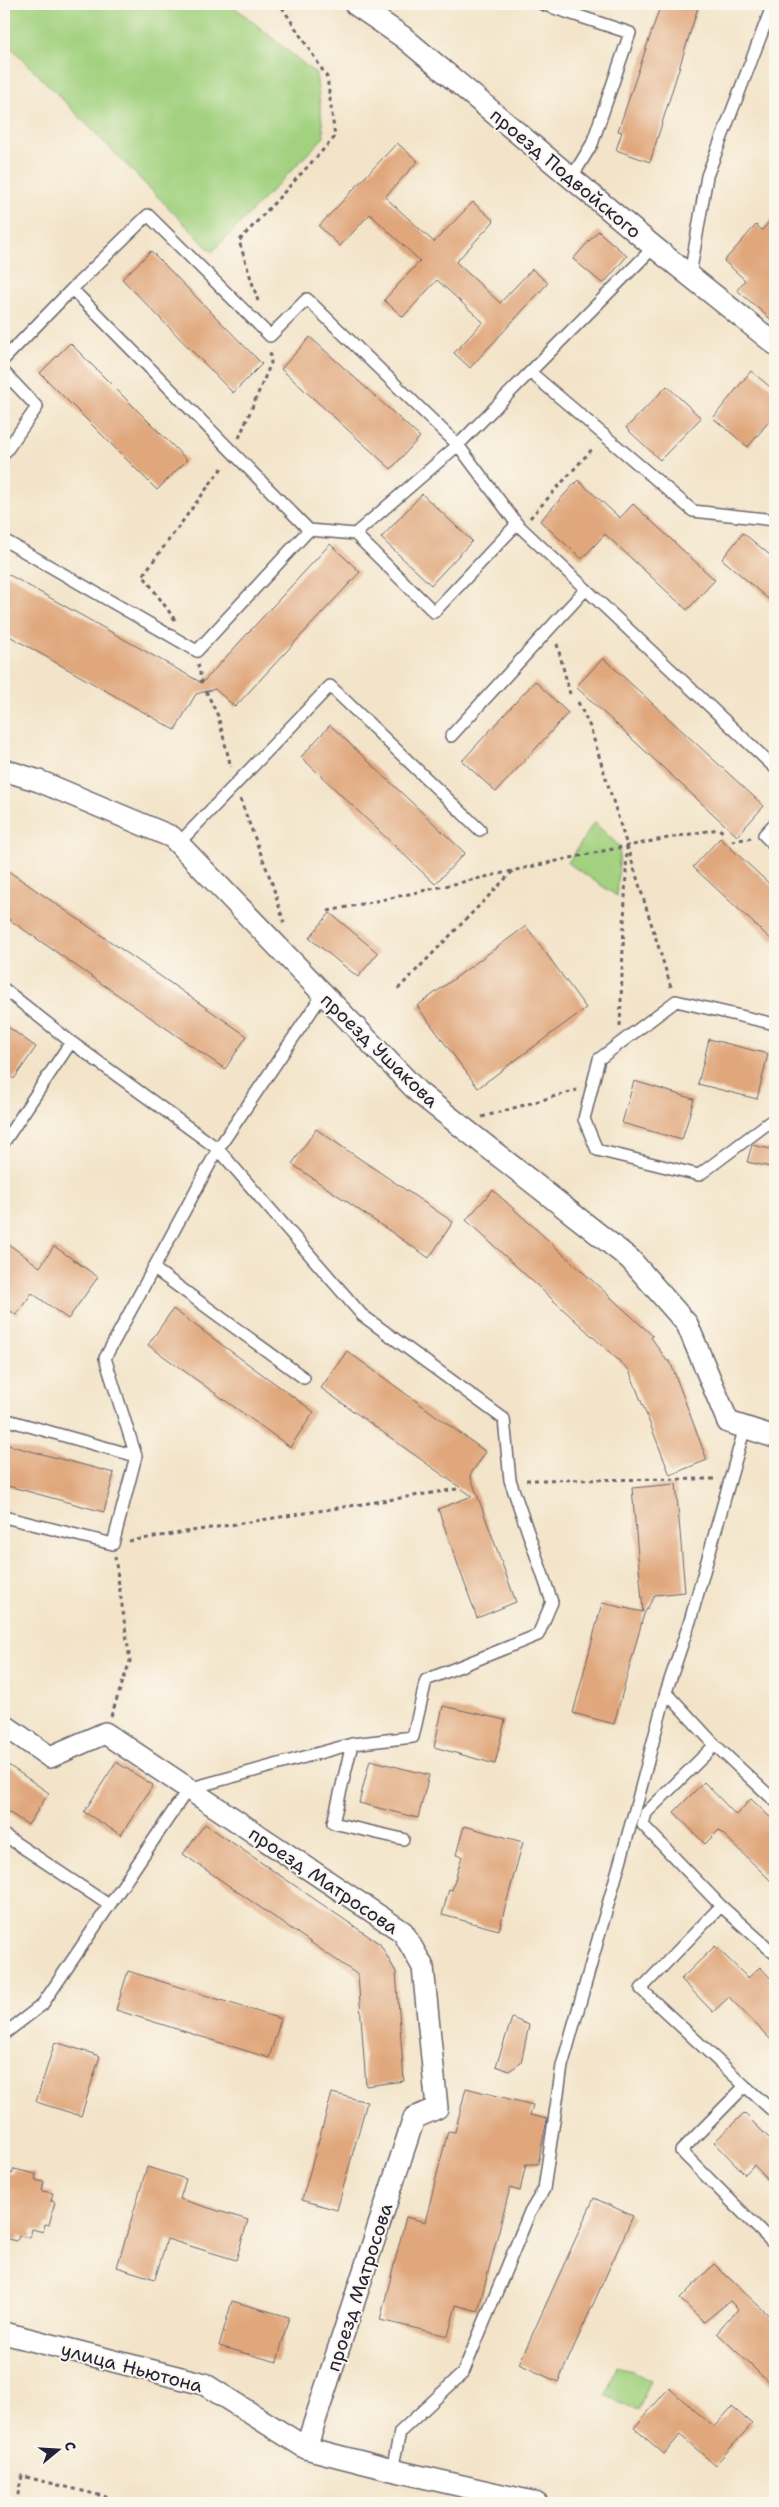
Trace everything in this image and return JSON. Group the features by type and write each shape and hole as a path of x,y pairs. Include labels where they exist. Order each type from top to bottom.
{"street":[{"name":"проезд Подвойского","path":"355,4 404,37 572,176 654,247 775,344"},
{"name":"проезд Ушакова","path":"4,770 39,781 172,837 419,1093 630,1259 687,1324 728,1422 775,1437"},
{"path":"4,1725 50,1757 105,1733"},
{"name":"проезд Матросова","path":"105,1733 403,1932 423,1967 437,2108 414,2118 306,2448"},
{"name":"улица Ньютона","path":"4,2334 204,2384 306,2448 392,2470 538,2503"}],"lane":[{"path":"542,4 630,33 592,144 572,176"},
{"path":"690,275 707,176 773,4"},
{"path":"4,359 148,215 270,336 307,300 458,445 517,524 775,768"},
{"path":"355,534 458,445 654,247"},
{"path":"72,289 309,530 355,534 434,612 517,524"},
{"path":"4,372 38,407 4,454"},
{"path":"530,372 693,511 775,520"},
{"path":"4,540 197,651 309,530"},
{"path":"451,736 586,589"},
{"path":"178,844 330,686 480,830"},
{"path":"775,822 764,836 775,846"},
{"path":"4,989 71,1042 218,1149 362,1315 504,1419 510,1480 552,1602 538,1635 426,1680 413,1737 352,1744 188,1789 42,2005 4,2034"},
{"path":"4,1517 113,1544 136,1456 105,1358 218,1149 323,994"},
{"path":"775,1024 676,1001 599,1059 584,1119 597,1150 700,1175 775,1118"},
{"path":"4,1139 71,1042"},
{"path":"153,1268 304,1378"},
{"path":"4,1419 136,1456"},
{"path":"392,2470 400,2432 463,2373 529,2214 544,2189 562,2066 638,1799 666,1692 690,1621 745,1427"},
{"path":"666,1692 715,1745 775,1801"},
{"path":"352,1744 333,1823 404,1839"},
{"path":"715,1745 646,1813 643,1825 721,1906 775,1954"},
{"path":"4,1835 109,1906"},
{"path":"721,1906 641,1989 775,2113"},
{"path":"745,2086 681,2151 775,2245"}],"path":[{"path":"176,621 143,575 233,453 271,363 270,336 239,242 335,137 327,77 280,4"},
{"path":"529,518 605,435"},
{"path":"552,626 570,694"},
{"path":"197,651 202,683"},
{"path":"206,691 218,716 236,784 272,883 286,931"},
{"path":"578,702 590,727 676,1001"},
{"path":"328,911 432,890 627,844 719,829 724,833"},
{"path":"619,1044 627,844"},
{"path":"398,989 514,870"},
{"path":"459,1124 592,1085"},
{"path":"510,1480 717,1479"},
{"path":"105,1733 130,1662 113,1544 457,1489"},
{"path":"16,2503 22,2476 131,2503"}],"green space":[{"path":"7,4 231,4 316,74 324,137 212,252 4,40 4,7"},
{"path":"594,822 620,847 617,896 568,863"},
{"path":"618,2366 651,2380 638,2410 605,2396"}],"building":[{"path":"661,4 699,4 650,162 616,150 622,132 618,131"},
{"path":"397,143 418,161 385,197 434,242 473,202 494,221 456,262 500,303 532,269 548,283 470,368 454,353 483,322 437,280 403,317 384,300 420,261 370,214 340,246 319,226"},
{"path":"775,215 775,323 737,290 745,280 724,261 756,225 762,230"},
{"path":"598,231 627,256 603,284 573,259"},
{"path":"151,251 262,364 233,393 122,279"},
{"path":"310,337 420,437 391,469 281,369"},
{"path":"70,343 187,460 157,490 40,373"},
{"path":"751,371 775,391 775,414 748,447 713,418"},
{"path":"667,386 701,418 660,460 626,428"},
{"path":"578,480 620,518 633,504 715,580 687,610 605,534 582,559 540,521"},
{"path":"422,494 472,541 431,585 381,538"},
{"path":"743,533 775,559 775,605 722,559"},
{"path":"330,544 360,572 235,707 215,689 196,694 175,730 4,633 4,572 202,683"},
{"path":"603,658 764,806 737,836 576,687"},
{"path":"535,681 568,713 496,792 462,761"},
{"path":"330,725 465,853 435,884 301,757"},
{"path":"720,838 775,889 775,943 693,867"},
{"path":"4,868 247,1036 225,1069 4,916"},
{"path":"330,913 378,953 358,977 309,938"},
{"path":"526,926 586,1008 478,1088 417,1006"},
{"path":"4,1024 36,1047 14,1079 4,1071"},
{"path":"709,1039 768,1054 757,1099 698,1084"},
{"path":"634,1081 694,1099 682,1140 622,1123"},
{"path":"316,1129 453,1222 429,1258 292,1164"},
{"path":"752,1145 775,1150 775,1168 747,1162"},
{"path":"493,1190 653,1336 651,1337 667,1361 670,1361 707,1460 670,1475 629,1370 466,1220"},
{"path":"4,1241 40,1267 54,1246 98,1277 68,1319 32,1293 16,1315 4,1306"},
{"path":"173,1309 314,1412 290,1447 148,1345"},
{"path":"347,1351 486,1452 470,1475 516,1602 477,1618 438,1509 472,1496 321,1388"},
{"path":"4,1444 114,1473 104,1512 4,1485"},
{"path":"676,1484 685,1592 655,1595 644,1614 614,1724 573,1713 602,1603 643,1612 632,1488"},
{"path":"443,1706 505,1720 495,1764 434,1747"},
{"path":"370,1760 429,1775 418,1818 359,1803"},
{"path":"4,1762 49,1793 28,1825 4,1809"},
{"path":"116,1762 153,1785 121,1835 84,1812"},
{"path":"704,1782 736,1815 751,1799 775,1822 775,1885 719,1830 705,1844 674,1812"},
{"path":"205,1824 380,1944 396,1972 404,2081 366,2086 358,1975 183,1854"},
{"path":"464,1826 523,1842 499,1930 442,1915 449,1889 452,1890 462,1856 456,1855"},
{"path":"715,1946 748,1978 760,1967 775,1983 775,2044 729,1997 713,2012 681,1979"},
{"path":"128,1971 281,2019 269,2058 116,2010"},
{"path":"512,2018 529,2025 521,2063 509,2071 496,2066"},
{"path":"55,2042 100,2056 81,2116 36,2102"},
{"path":"466,2088 533,2105 530,2115 547,2119 538,2164 526,2164 520,2191 510,2188 478,2311 456,2305 448,2336 380,2320 406,2217 425,2222 448,2131 455,2132"},
{"path":"332,2093 367,2102 337,2210 302,2200"},
{"path":"744,2113 775,2144 775,2187 754,2165 745,2174 714,2142"},
{"path":"147,2167 186,2179 180,2199 248,2220 236,2260 167,2239 155,2279 117,2267"},
{"path":"14,2169 36,2174 35,2180 44,2182 42,2191 53,2193 51,2201 55,2202 49,2225 45,2224 43,2232 32,2229 30,2238 19,2236 17,2241 4,2238 4,2172 12,2174"},
{"path":"594,2198 633,2216 558,2382 519,2364"},
{"path":"714,2264 775,2321 775,2388 717,2333 738,2309 730,2301 704,2322 680,2299"},
{"path":"232,2301 289,2317 277,2362 219,2346"},
{"path":"669,2388 714,2427 732,2407 752,2424 715,2465 680,2435 664,2454 634,2428"}]}
